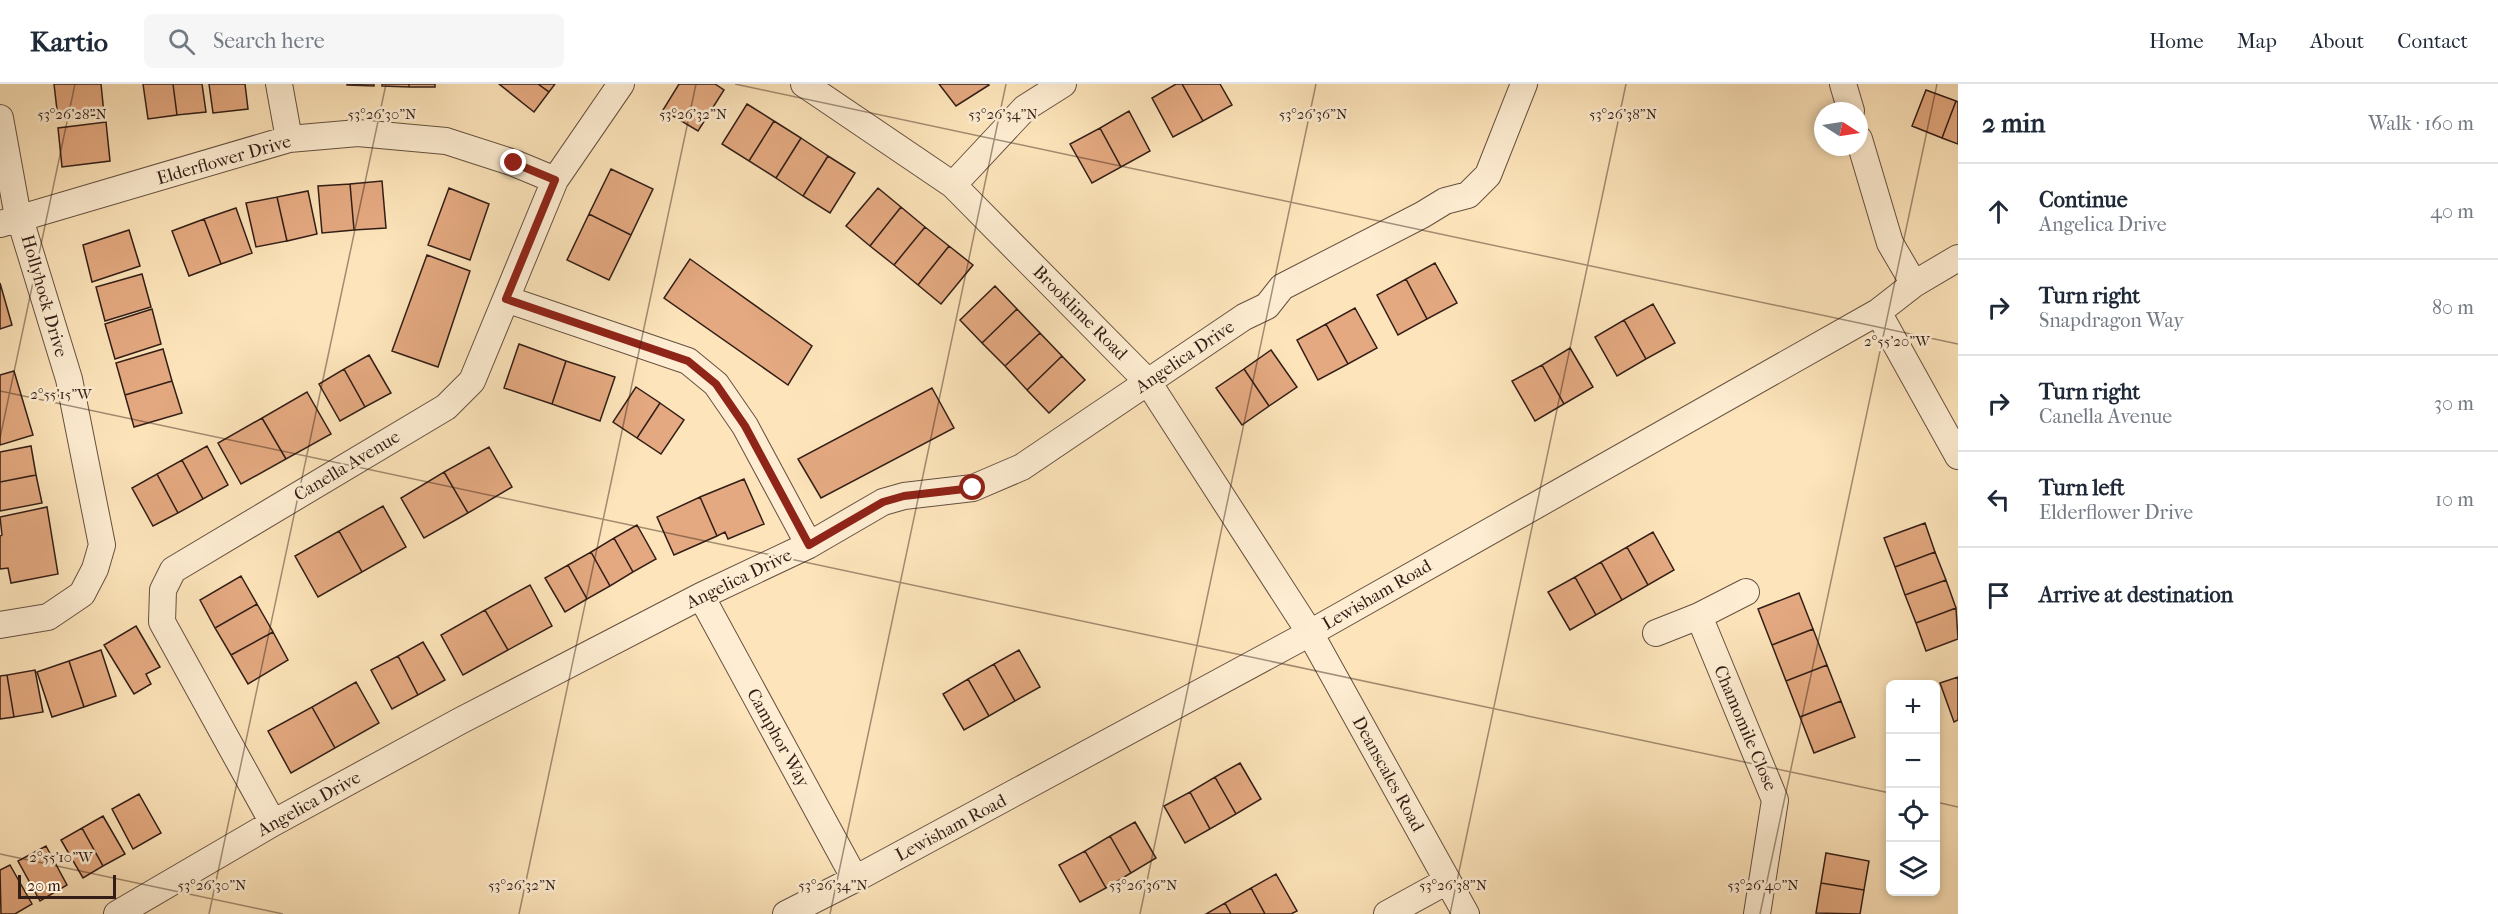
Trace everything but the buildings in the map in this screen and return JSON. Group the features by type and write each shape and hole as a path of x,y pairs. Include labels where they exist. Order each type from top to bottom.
{"street":[{"path":"279,84 289,139"},
{"name":"Canella Avenue","path":"273,823 162,622 162,590 173,570 446,407 472,381 555,180 621,84"},
{"name":"Brooklime Road","path":"804,84 953,185 1148,382 1310,633"},
{"path":"953,185 1024,108 1063,84"},
{"name":"Angelica Drive","path":"117,914 273,823 460,721 701,596 809,545 883,502 904,496 973,488 1022,467 1244,317 1267,306 1282,287 1445,201 1468,195 1488,175 1524,84"},
{"path":"1843,84 1848,102"},
{"name":"Hollyhock Drive","path":"0,118 16,206 11,222 69,379 102,545 95,569 82,594 48,617 0,625"},
{"name":"Elderflower Drive","path":"11,222 289,139 358,132 446,141 514,163 555,180"},
{"path":"1864,156 1890,243 1914,284"},
{"name":"Lewisham Road","path":"786,914 1310,633 1878,312 1914,284 1958,258"},
{"path":"506,299 688,361 716,384 745,426 809,545"},
{"path":"1878,312 1958,456"},
{"path":"1656,633 1699,616 1746,592"},
{"name":"Camphor Way","path":"701,596 855,879"},
{"name":"Chamomile Close","path":"1699,616 1775,800 1757,914"},
{"name":"Deanscales Road","path":"1310,633 1466,914"},
{"path":"1388,914 1447,881"}],"route":[{"path":"514,163 555,180 506,299 688,361 716,384 745,426 809,545 883,502 904,496 973,488"}]}
